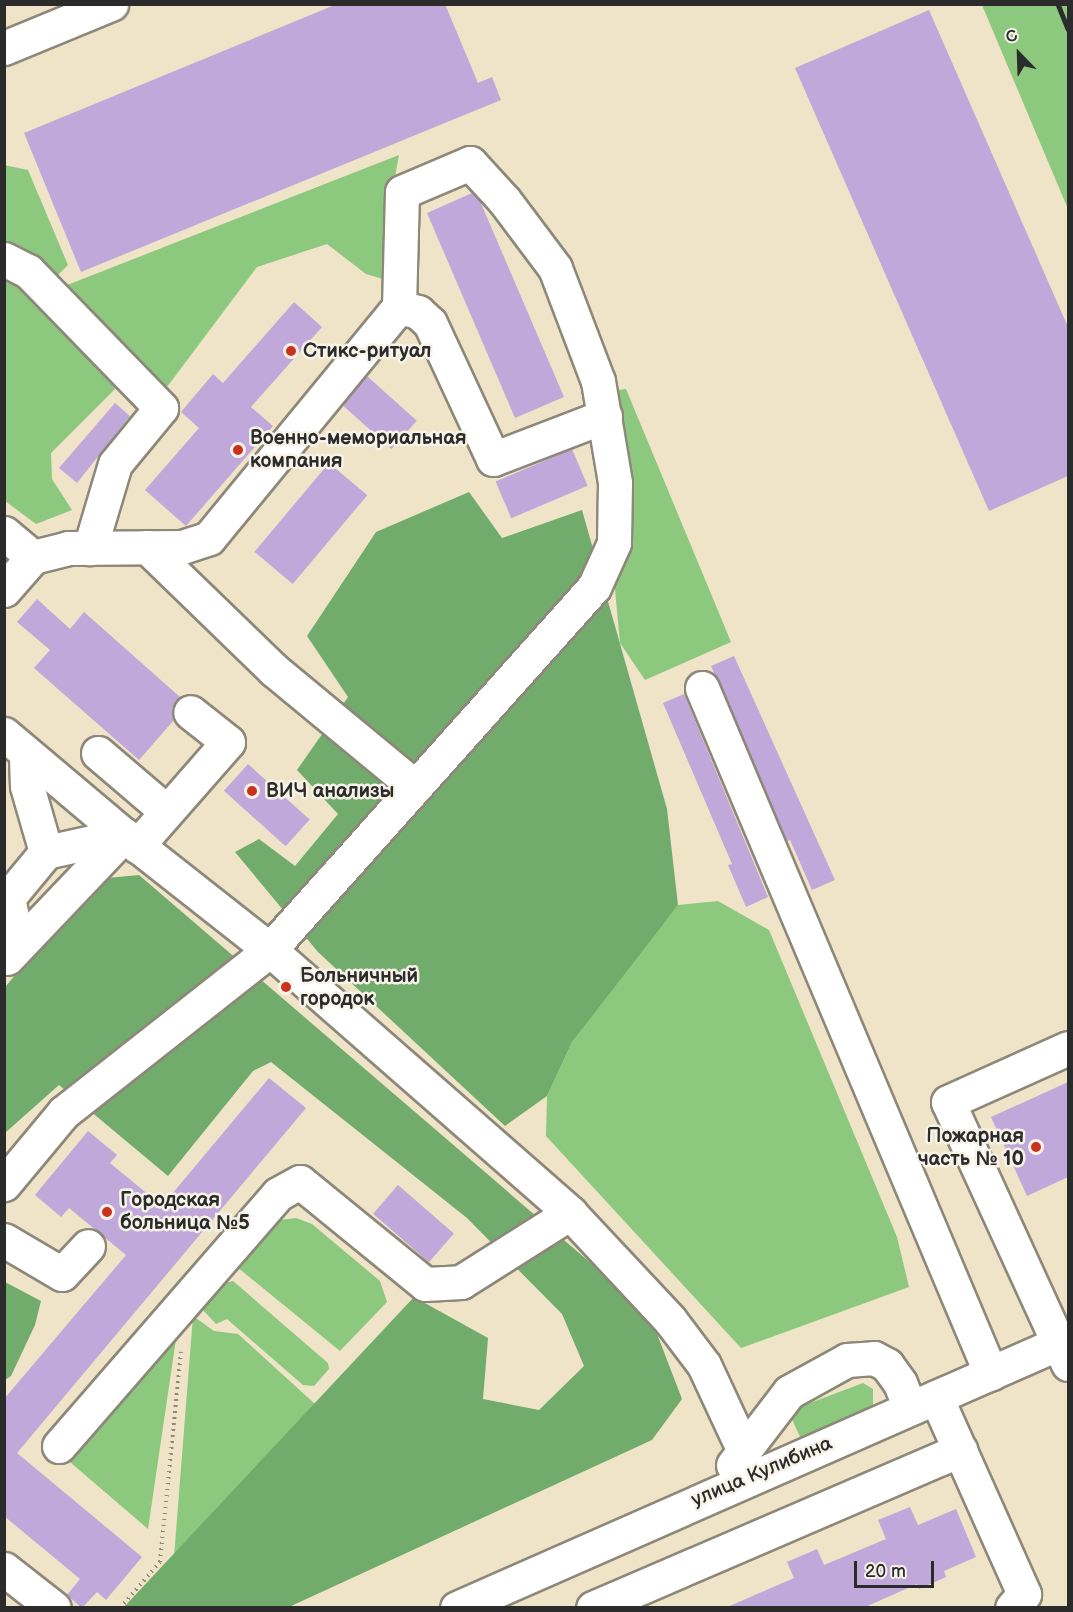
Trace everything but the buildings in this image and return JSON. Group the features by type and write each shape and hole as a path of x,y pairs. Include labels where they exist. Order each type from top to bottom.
{"street":[{"path":"4,48 111,4"},
{"path":"4,590 33,556 90,548 183,547 209,538 399,307 402,192 470,163 504,200 555,268 598,381 618,514 606,564 594,587 270,950 64,1112 4,1184"},
{"path":"4,259 28,271 161,408 115,465 90,548"},
{"path":"399,307 418,312 430,323 493,459 605,416"},
{"path":"4,533 33,556"},
{"path":"147,547 274,670 414,786"},
{"path":"702,688 991,1374"},
{"path":"11,953 130,840 166,811 228,742 190,712"},
{"path":"15,744 130,840 270,950 570,1213 670,1320 704,1365 744,1451"},
{"path":"15,744 46,852"},
{"path":"98,753 166,811"},
{"path":"11,953 8,898 46,852 130,840"},
{"path":"1065,1349 948,1102 1068,1048"},
{"path":"58,1446 278,1194 300,1182 425,1284 462,1282 570,1213"},
{"path":"4,1240 62,1274 88,1246"},
{"name":"улица Кулибина","path":"457,1608 709,1494 923,1402 991,1374 1065,1349"},
{"path":"709,1494 789,1392 819,1372 861,1357 887,1365 923,1402 960,1450 1024,1594 1012,1608"},
{"path":"593,1608 960,1450"},
{"path":"4,1569 54,1608"}],"path":[{"path":"120,1608 160,1562 182,1347"}],"green space":[{"path":"982,5 1068,5 1068,209"},
{"path":"399,155 392,193 386,280 366,274 327,244 257,267 161,395 57,289"},
{"path":"4,165 28,170 68,265 52,281 5,246"},
{"path":"5,270 122,382 51,453 52,479 72,510 36,524 5,501"},
{"path":"626,389 731,642 645,680 620,643 614,579 631,500 618,390"},
{"path":"469,492 502,538 582,510 667,809 678,905 572,1042 547,1096 505,1126 318,952 235,852 259,839 295,866 338,814 297,770 348,697 307,636 376,532"},
{"path":"139,875 649,1313 682,1399 652,1440 289,1607 124,1607 414,1297 488,1338 483,1399 539,1410 584,1366 562,1314 467,1218 271,1062 253,1071 168,1176 59,1085 5,1133 5,987 97,879"},
{"path":"718,901 769,930 897,1237 909,1287 741,1348 546,1136 547,1096 572,1042 612,986 678,905"},
{"path":"296,1218 312,1224 380,1281 387,1302 340,1351 237,1267 271,1221"},
{"path":"233,1281 328,1363 329,1369 314,1386 303,1385 227,1319 216,1324 201,1308 221,1284"},
{"path":"5,1282 41,1301 35,1325 11,1376 5,1380"},
{"path":"193,1316 214,1331 238,1334 315,1404 174,1557"},
{"path":"171,1328 176,1339 148,1529 63,1456"},
{"path":"863,1383 873,1389 873,1409 801,1439 790,1415 802,1406"}],"railway":[{"path":"1058,4 1068,29"}],"place":[{"name":"Стикс-ритуал","path":"291,351"},
{"name":"Военно-мемориальная компания","path":"238,450"},
{"name":"ВИЧ анализы","path":"252,791"},
{"name":"Больничный городок","path":"286,987"},
{"name":"Пожарная часть № 10","path":"1036,1147"},
{"name":"Городская больница №5","path":"107,1212"}]}
